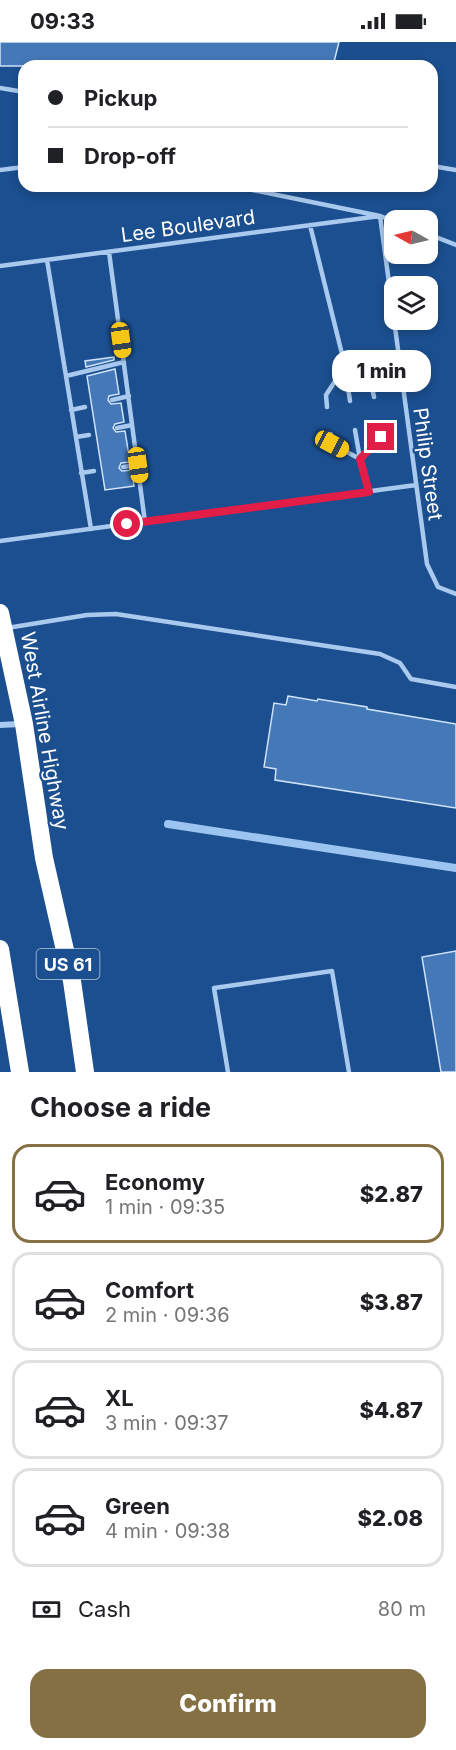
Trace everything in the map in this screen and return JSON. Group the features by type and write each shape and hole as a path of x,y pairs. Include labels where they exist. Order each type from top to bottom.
{"highway":[{"name":"West Airline Highway","path":"2,621 24,724 44,858 72,981 85,1072"},
{"path":"0,949 20,1072"}],"street":[{"path":"0,725 24,724"}],"lane":[{"path":"0,88 18,91"},
{"path":"438,167 456,170"},
{"path":"0,170 18,168"},
{"path":"262,192 384,217"},
{"name":"Lee Boulevard","path":"0,266 380,216"},
{"name":"Philip Street","path":"380,216 426,564 438,587 456,594"},
{"path":"310,225 345,366 350,401"},
{"path":"438,238 456,244"},
{"path":"109,252 146,522"},
{"path":"47,260 91,529"},
{"path":"66,376 124,362"},
{"path":"345,366 370,379 374,397"},
{"path":"327,407 326,395 345,366"},
{"path":"112,400 129,396"},
{"path":"72,410 85,407"},
{"path":"117,428 132,425"},
{"path":"360,459 381,437 379,425"},
{"path":"355,430 369,492"},
{"path":"330,434 332,444 360,459"},
{"path":"76,437 89,435"},
{"path":"123,467 138,465"},
{"path":"81,473 94,471"},
{"path":"0,541 416,485"},
{"path":"2,621 116,614 380,654 400,663 411,680 456,687"},
{"path":"228,1072 214,988 332,971 349,1072"}],"building":[{"path":"0,42 339,42 334,60 18,60 18,66 0,66"},
{"path":"114,357 114,360 86,367 85,361"},
{"path":"115,369 119,394 109,396 108,400 111,404 121,403 124,422 115,424 113,428 116,432 125,431 130,462 121,463 119,468 122,471 132,470 134,486 105,490 87,376"},
{"path":"288,696 367,707 367,709 456,724 456,808 275,780 276,769 264,767 274,703 286,705"},
{"path":"456,951 456,1072 441,1072 422,957"}],"waterway":[{"path":"168,824 456,868"}],"route":[{"path":"127,524 369,492 360,459 381,437"}]}
